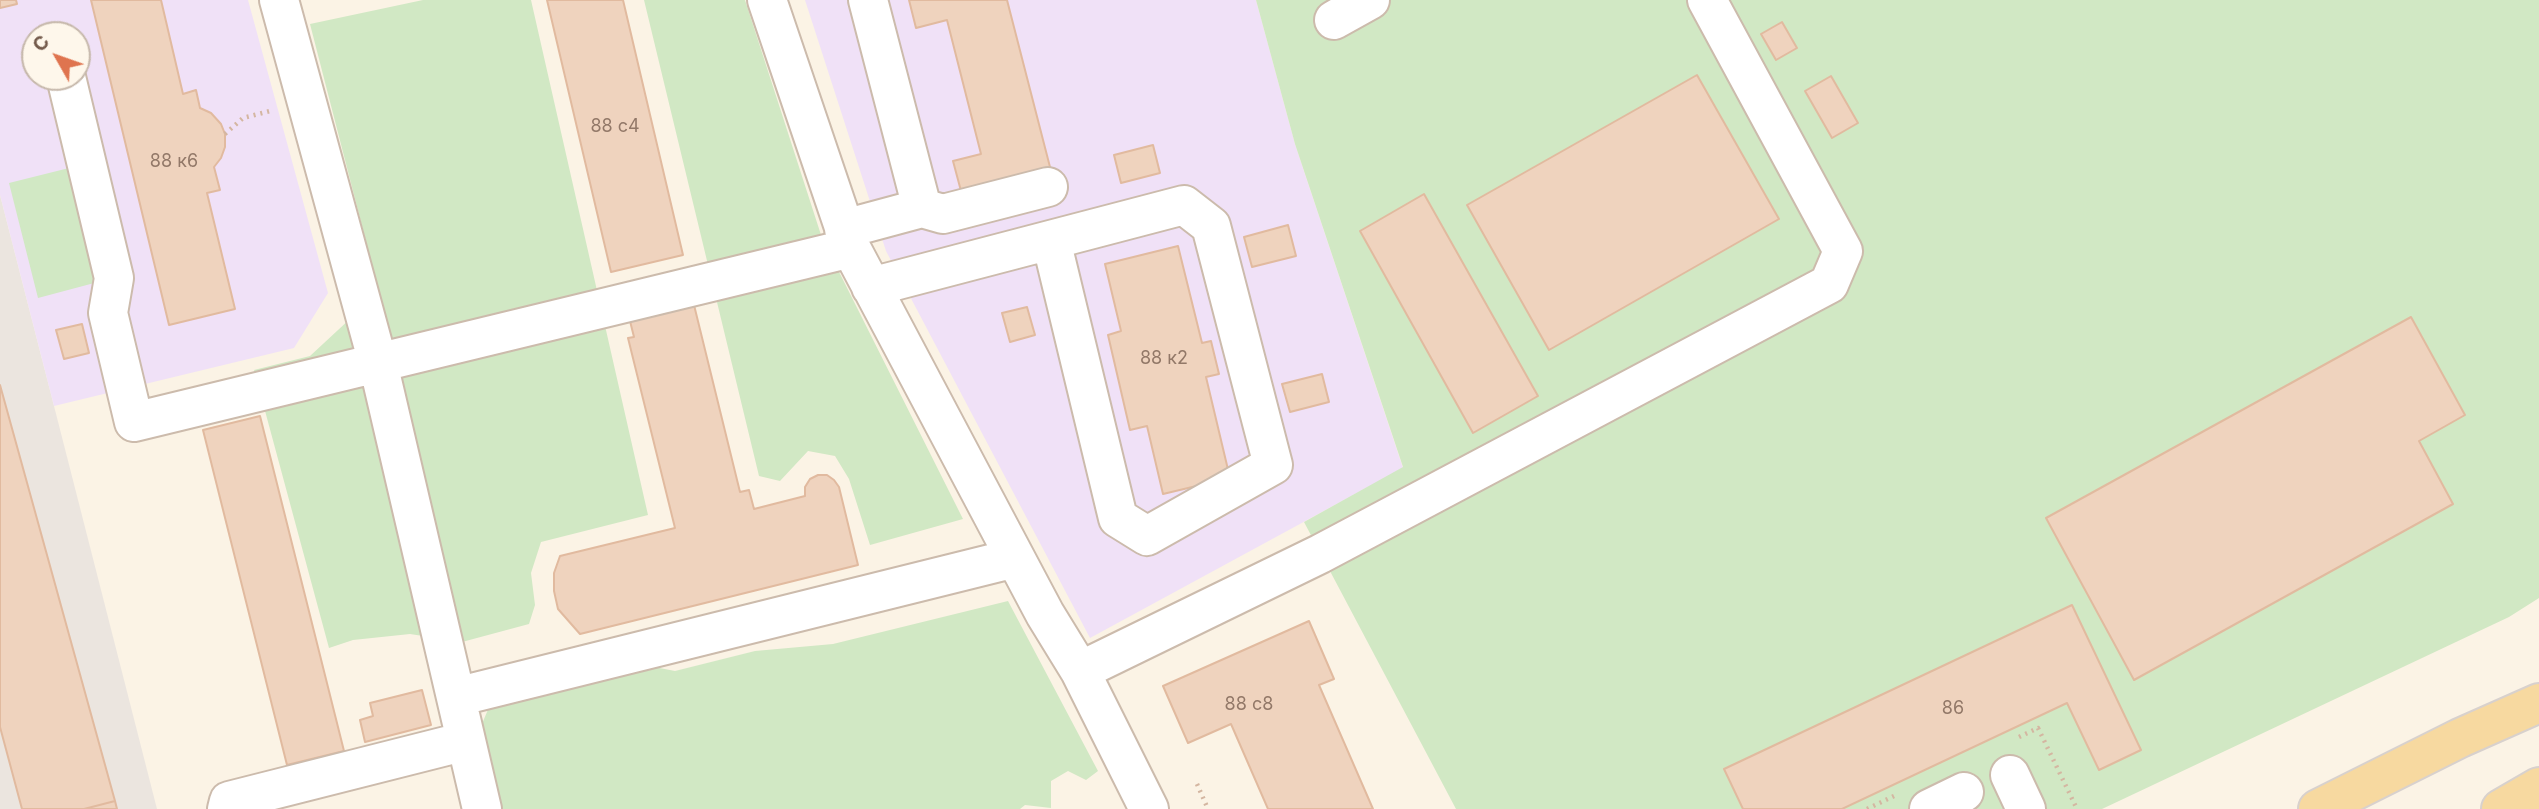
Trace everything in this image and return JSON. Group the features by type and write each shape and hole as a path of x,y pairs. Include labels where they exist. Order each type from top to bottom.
{"main road":[{"path":"2460,738 2539,676"},
{"path":"2318,809 2460,738 2539,703"},
{"path":"2503,809 2539,787"},
{"path":"2503,809 2539,794"}],"lane":[{"path":"279,0 378,363 482,809"},
{"path":"767,0 847,238 1045,614 1080,671 1149,809"},
{"path":"868,0 922,208"},
{"path":"1334,20 1370,0"},
{"path":"1080,671 1320,554 1829,284 1843,251 1707,0"},
{"path":"68,91 114,278 108,313 134,422 378,363 847,238 922,208 943,214 1048,187"},
{"path":"871,287 1184,205 1211,226 1273,466 1147,536 1118,518 1051,240"},
{"path":"456,697 1015,558"},
{"path":"226,809 229,801 466,741"},
{"path":"2010,775 2026,809"},
{"path":"1929,809 1964,792"}],"path":[{"path":"225,134 243,118 306,101"},
{"path":"1197,784 1208,809"}],"shaded area":[{"path":"0,0 248,0 328,293 294,348 54,406 0,195"},
{"path":"805,0 1256,0 1295,144 1403,468 1090,638 886,251"},
{"path":"0,195 54,406 157,809 0,809"}],"green space":[{"path":"423,0 531,0 648,515 541,542 531,573 535,605 529,624 462,642 410,634 353,640 329,648 254,370 310,356 379,292 310,24"},
{"path":"644,0 745,0 822,238 963,519 870,545 849,479 835,456 808,451 780,481 759,476"},
{"path":"1256,0 2539,0 2539,598 2509,617 2102,809 1456,809 1304,522 1403,467 1295,144"},
{"path":"69,168 98,282 38,298 9,183"},
{"path":"1008,601 1098,771 1086,780 1068,771 1051,781 1051,808 1025,805 1020,809 497,809 479,731 492,700 634,663 675,671 755,651 833,644"}],"building":[{"path":"0,0 16,0 17,4 0,8"},
{"path":"91,0 161,0 183,94 196,90 200,108 211,113 221,124 225,134 225,147 214,167 220,190 207,193 235,309 169,325"},
{"path":"547,0 623,0 683,255 611,272"},
{"path":"909,0 1007,0 1050,167 961,191 953,161 981,154 947,20 916,28"},
{"path":"1782,22 1797,48 1776,60 1761,34"},
{"path":"1697,75 1779,219 1549,350 1467,205"},
{"path":"1831,76 1858,123 1832,138 1805,91"},
{"path":"1153,145 1160,173 1121,183 1114,155"},
{"path":"1424,194 1538,396 1473,433 1360,231"},
{"path":"1288,225 1296,256 1252,267 1244,237"},
{"path":"1178,246 1202,343 1211,341 1219,374 1206,377 1230,478 1163,494 1147,426 1130,430 1108,335 1121,331 1105,264"},
{"path":"694,305 740,492 749,490 754,509 805,496 805,487 810,479 827,475 839,487 858,565 580,634 558,609 554,573 560,556 675,528 628,338 634,337 630,321"},
{"path":"1027,307 1035,335 1010,342 1002,313"},
{"path":"2411,317 2465,415 2419,441 2453,504 2134,680 2046,518"},
{"path":"82,324 89,353 64,359 56,330"},
{"path":"1322,374 1329,402 1290,412 1282,384"},
{"path":"0,385 115,801 84,809 22,809 0,727"},
{"path":"260,416 344,751 287,765 203,430"},
{"path":"2072,605 2141,750 2099,770 2067,703 1842,809 1743,809 1724,769"},
{"path":"1309,621 1334,679 1319,685 1373,809 1268,809 1231,724 1188,743 1163,686"},
{"path":"422,690 431,725 365,742 360,720 373,716 370,703"},
{"path":"115,801 117,809 84,809"}]}
